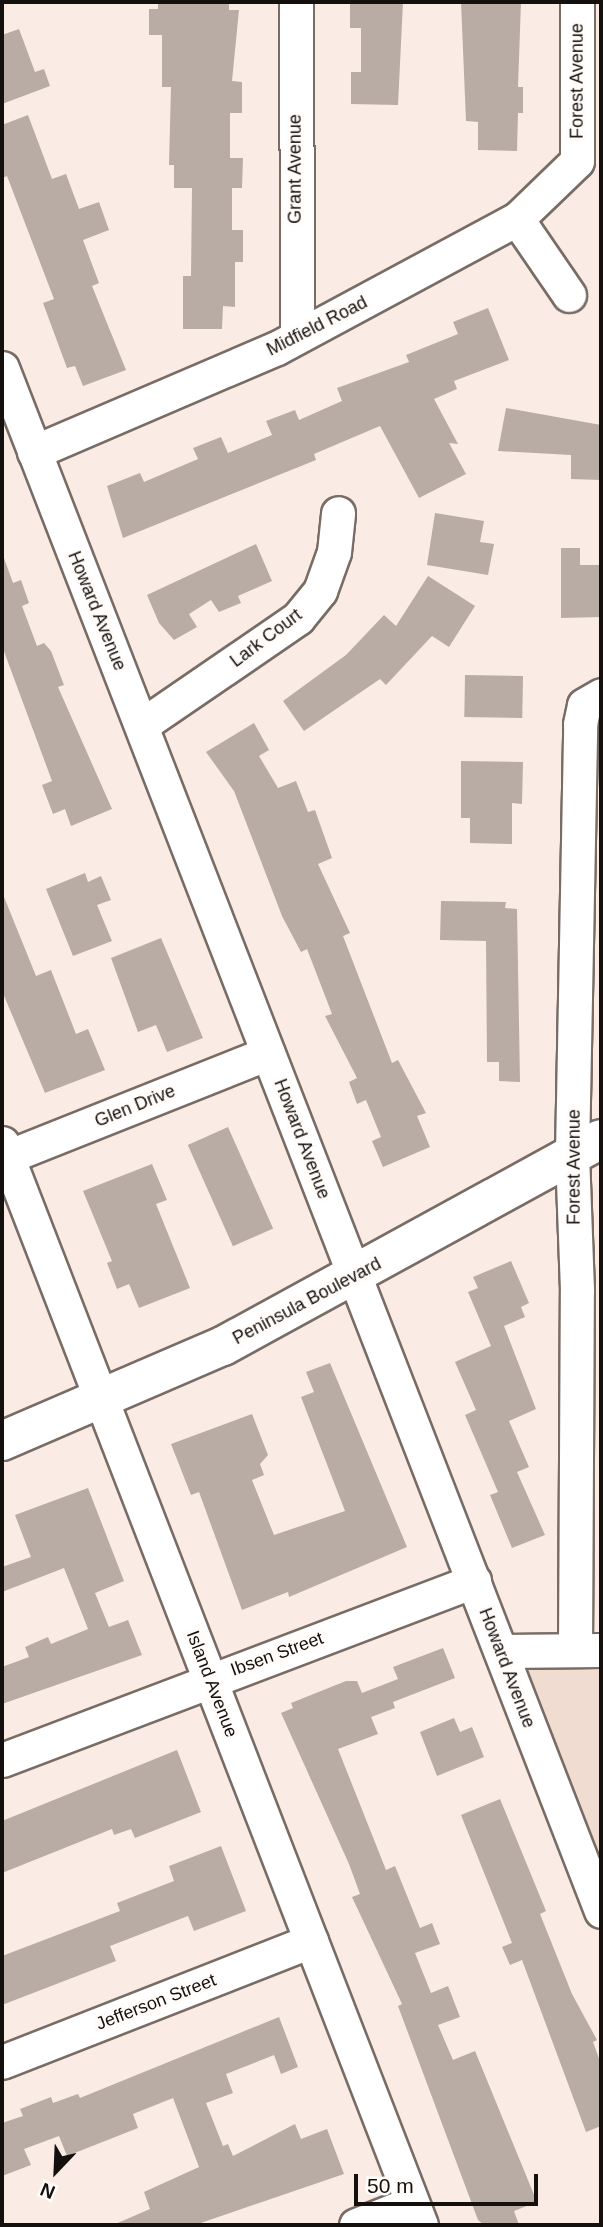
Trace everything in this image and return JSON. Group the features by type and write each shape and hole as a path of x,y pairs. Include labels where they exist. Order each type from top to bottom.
{"main road":[{"name":"Peninsula Boulevard","path":"2,1441 103,1401 353,1278 586,1146"}],"street":[{"name":"Grant Avenue","path":"296,2 297,335"},
{"name":"Forest Avenue","path":"577,2 577,161"},
{"name":"Midfield Road","path":"34,452 297,335 517,219 577,161"},
{"path":"517,219 569,295"},
{"name":"Howard Avenue","path":"2,368 142,725 353,1278 474,1581 601,1911"},
{"name":"Lark Court","path":"142,725 298,618 320,591 334,552 338,513"},
{"name":"Forest Avenue","path":"588,1650 577,1290 586,1146 580,724 584,705 601,695"},
{"name":"Glen Drive","path":"4,1153 268,1053"},
{"name":"Island Avenue","path":"4,1153 103,1401 417,2214"},
{"name":"Ibsen Street","path":"2,1760 474,1581"},
{"path":"501,1651 588,1650"},
{"name":"Jefferson Street","path":"2,2062 311,1941"},
{"path":"356,2225 417,2214"}],"shaded area":[{"path":"601,1649 601,1896 506,1650"}],"building":[{"path":"158,2 229,2 229,10 239,10 232,81 242,82 242,113 230,113 230,158 243,158 242,188 232,188 232,230 243,230 243,262 235,262 235,307 223,306 222,329 183,329 183,276 191,276 192,188 174,188 174,165 169,165 171,87 162,87 162,35 149,35 149,9 158,9"},
{"path":"350,2 403,2 398,105 351,104 351,72 361,72 361,28 350,28"},
{"path":"461,2 521,2 518,87 523,87 523,113 518,113 517,151 478,150 478,122 466,121"},
{"path":"19,29 35,72 44,69 50,86 2,104 2,35"},
{"path":"28,115 52,179 66,174 79,209 99,202 109,230 83,240 99,283 92,286 126,370 83,386 75,366 67,368 43,303 54,299 7,176 2,178 2,125"},
{"path":"488,308 509,360 454,381 457,389 434,399 458,444 449,443 466,474 419,498 380,426 314,454 316,460 123,538 107,486 140,473 144,482 198,459 193,448 221,437 228,453 272,435 266,421 295,410 299,420 342,401 337,388 409,362 406,355 458,334 453,322"},
{"path":"506,408 601,425 601,480 571,479 571,455 498,451"},
{"path":"435,513 484,521 480,542 494,544 488,575 427,565"},
{"path":"256,544 272,581 238,596 241,603 219,612 211,600 189,614 197,627 174,640 159,623 147,595"},
{"path":"561,548 580,548 580,565 601,565 601,617 561,618"},
{"path":"4,558 13,583 21,580 29,603 22,606 37,646 44,643 51,651 64,685 58,687 112,809 71,826 65,809 53,814 42,785 52,781 2,646"},
{"path":"428,576 475,606 449,647 432,636 386,685 380,679 304,731 283,701 346,655 384,615 396,626"},
{"path":"465,675 523,676 522,718 464,717"},
{"path":"254,723 269,750 259,756 278,788 296,781 308,812 315,810 332,858 318,864 350,933 343,936 392,1063 398,1060 426,1113 417,1116 430,1147 383,1167 372,1141 381,1137 366,1100 357,1104 349,1082 357,1078 325,1016 332,1014 307,949 301,952 282,916 234,791 206,752"},
{"path":"461,761 523,762 522,804 512,803 512,844 470,843 470,818 461,818"},
{"path":"85,873 88,882 101,876 111,900 97,905 112,941 73,956 46,889"},
{"path":"2,892 36,976 51,970 76,1034 88,1029 105,1070 45,1093 2,991"},
{"path":"441,901 506,902 505,908 517,909 520,1082 499,1081 499,1062 487,1062 486,941 440,940"},
{"path":"161,938 203,1038 167,1052 156,1025 138,1032 111,958"},
{"path":"228,1127 273,1228 233,1246 188,1145"},
{"path":"152,1164 167,1200 156,1204 190,1288 139,1308 129,1284 117,1289 107,1263 112,1261 83,1191"},
{"path":"511,1261 529,1303 521,1307 525,1317 504,1326 536,1409 509,1421 529,1467 517,1472 545,1535 512,1548 490,1495 498,1492 465,1415 476,1410 455,1362 491,1346 468,1292 478,1288 473,1277"},
{"path":"330,1363 407,1547 289,1597 288,1592 242,1610 199,1492 191,1495 171,1444 252,1414 268,1455 260,1464 264,1475 252,1480 274,1535 345,1511 301,1397 314,1392 306,1372"},
{"path":"88,1488 124,1581 95,1593 109,1627 128,1620 142,1655 2,1704 2,1667 29,1657 25,1647 48,1637 51,1644 88,1629 64,1568 2,1592 2,1567 31,1557 15,1515"},
{"path":"443,1648 455,1678 393,1702 395,1708 371,1717 378,1734 338,1749 386,1870 395,1866 420,1928 432,1923 440,1944 415,1953 431,1993 448,1986 460,2017 438,2025 453,2060 475,2051 537,2202 514,2211 519,2225 484,2225 478,2220 398,2006 402,2004 352,1897 360,1894 349,1864 281,1713 293,1708 291,1703 346,1681 357,1681 362,1693 398,1679 393,1667"},
{"path":"454,1718 460,1732 472,1727 484,1757 437,1776 420,1732"},
{"path":"177,1750 201,1812 135,1838 131,1829 114,1835 112,1829 2,1873 2,1821"},
{"path":"500,1799 546,1911 540,1914 572,1994 597,2040 593,2042 601,2064 601,2126 586,2132 522,1960 510,1965 502,1947 512,1943 461,1815"},
{"path":"221,1846 246,1911 194,1931 188,1916 110,1946 116,1961 2,2005 2,1956 120,1911 117,1903 174,1881 169,1866"},
{"path":"279,2017 298,2067 281,2074 274,2055 226,2074 233,2093 206,2103 223,2146 228,2144 233,2156 295,2124 301,2139 327,2129 344,2174 195,2225 113,2225 150,2209 144,2192 199,2167 173,2098 133,2114 138,2128 67,2156 59,2136 24,2149 31,2165 2,2176 2,2123 23,2116 20,2109 51,2097 53,2103 78,2094 80,2098"}]}
